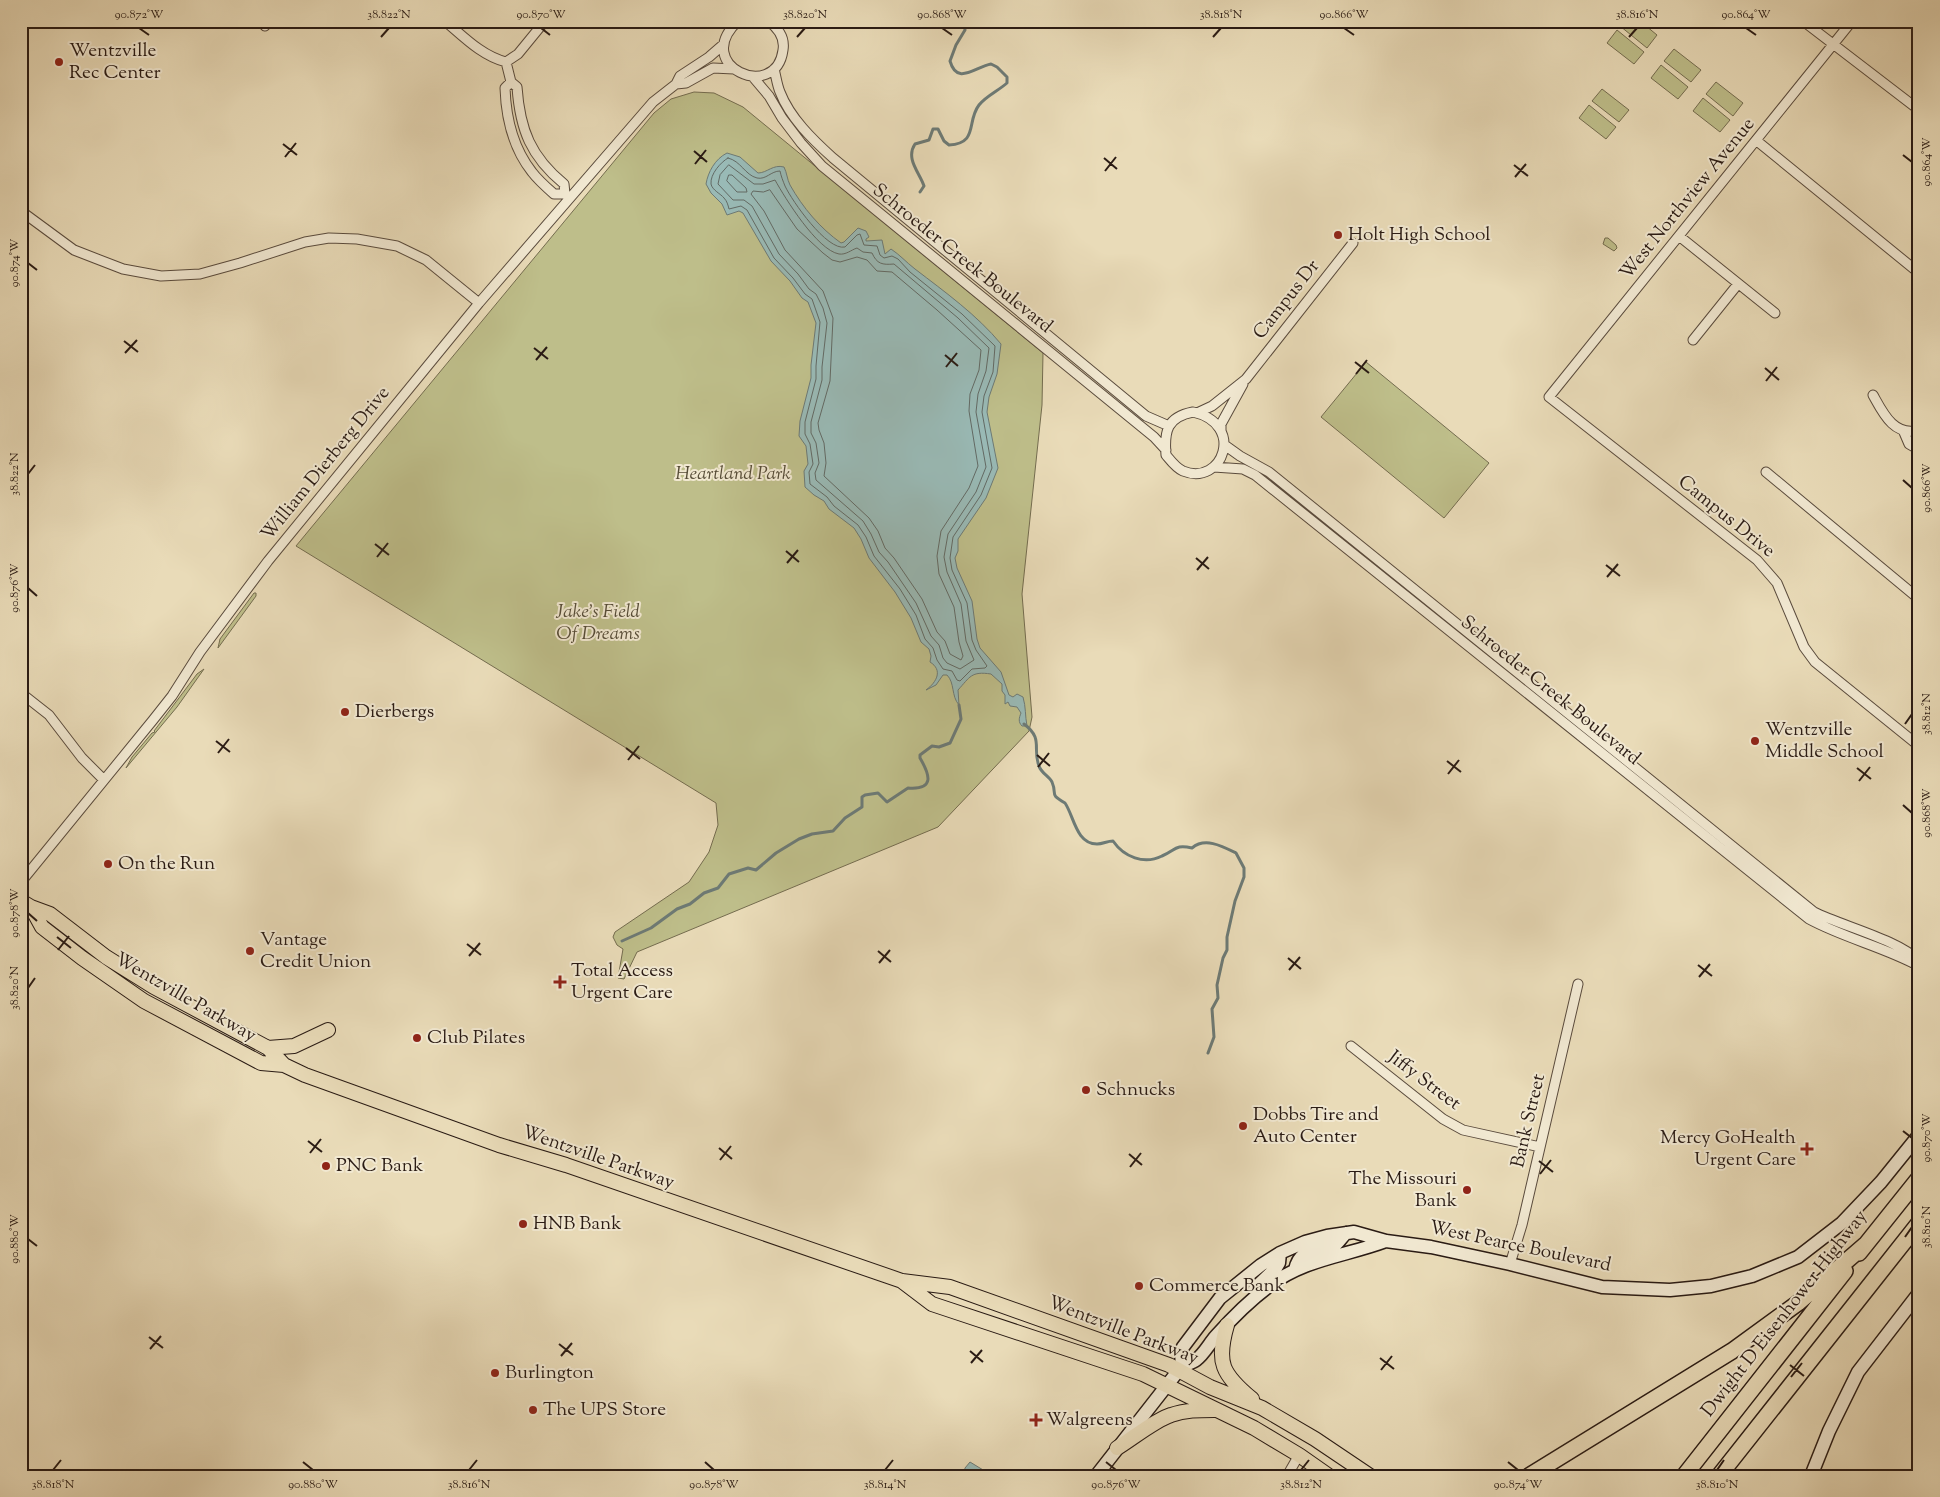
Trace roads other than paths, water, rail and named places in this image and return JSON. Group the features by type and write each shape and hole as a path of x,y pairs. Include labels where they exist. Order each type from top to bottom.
{"highway":[{"name":"Dwight D Eisenhower Highway","path":"1684,1476 1919,1178"},
{"path":"1719,1476 1919,1223"},
{"path":"1529,1476 1732,1351 1798,1303 1865,1245"},
{"path":"1731,1476 1755,1444 1768,1413"}],"main road":[{"name":"Wentzville Parkway","path":"26,904 50,914 106,956 154,987 268,1048 284,1065 305,1075 499,1145 566,1165 902,1281 950,1287 1160,1362 1217,1410 1254,1428 1299,1455 1329,1476"},
{"name":"Wentzville Parkway","path":"26,904 42,927 82,958 144,1001 261,1064 284,1065"},
{"path":"268,1048 294,1046 328,1030"},
{"name":"West Pearce Boulevard","path":"1174,1375 1183,1347 1220,1298 1248,1274 1280,1253 1326,1236 1354,1232 1386,1241 1431,1247 1510,1264 1602,1287 1670,1290 1711,1286 1752,1276 1798,1257 1842,1223 1881,1182 1919,1135"},
{"path":"1295,1270 1297,1260 1302,1255 1336,1244 1346,1233"},
{"name":"West Pearce Boulevard","path":"1096,1476 1174,1375 1197,1360 1230,1322 1270,1285 1295,1270 1325,1258 1358,1251 1386,1241"},
{"path":"1262,1408 1234,1385 1227,1375 1221,1355 1233,1308 1276,1268 1279,1264 1280,1253"},
{"name":"Wentzville Parkway","path":"902,1281 932,1304 1143,1374 1174,1375 1262,1408 1316,1439 1370,1476"},
{"path":"1811,1476 1829,1431 1858,1372 1919,1293"},
{"path":"1117,1448 1171,1414 1197,1410 1217,1410"}],"street":[{"path":"444,21 481,51 494,59 506,62 518,54 545,21"},
{"path":"738,21 731,28 724,44 725,55 731,66 742,75 753,77 774,69 780,60 783,50 782,40 777,28 768,21"},
{"path":"1802,21 1919,110"},
{"name":"West Northview Avenue","path":"1549,398 1852,21"},
{"name":"William Dierberg Drive","path":"21,882 172,696 200,652 268,561 567,195 653,102 676,84 680,76 709,57 724,44"},
{"path":"506,62 511,82 517,87 522,124 531,146 552,174 564,184 567,195 554,194 532,172 520,152 510,130 506,107 505,88 511,82"},
{"name":"William Dierberg Drive","path":"676,84 686,83 713,68 734,68"},
{"name":"Schroeder Creek Boulevard","path":"774,69 780,92 792,112 810,136 833,158 1146,416 1169,426"},
{"name":"Schroeder Creek Boulevard","path":"753,77 769,96 782,118 822,166 1154,437 1166,450"},
{"path":"1757,141 1919,273"},
{"path":"21,210 74,250 123,269 161,276 200,274 304,242 330,238 357,239 397,246 426,260 479,303"},
{"path":"1679,236 1775,313"},
{"name":"Campus Dr","path":"1221,431 1221,424 1246,378 1353,243"},
{"path":"1693,340 1738,284"},
{"name":"Campus Dr","path":"1196,413 1212,406 1246,378"},
{"path":"1873,395 1888,422 1902,430 1912,432 1919,430"},
{"name":"Campus Drive","path":"1549,398 1757,560 1777,583 1804,647 1816,662 1919,746"},
{"path":"1196,413 1203,414 1221,431 1226,446 1222,458 1214,467 1203,472 1191,473 1182,471 1166,455 1165,435 1175,419 1184,414 1196,413"},
{"path":"1902,430 1909,444 1916,448 1919,447"},
{"name":"Schroeder Creek Boulevard","path":"1226,446 1269,472 1814,912 1919,966"},
{"name":"Schroeder Creek Boulevard","path":"1214,467 1243,469 1255,475 1809,919 1826,928 1906,950 1919,961"},
{"path":"1766,472 1919,599"},
{"path":"21,693 49,715 82,758 104,780"},
{"name":"Bank Street","path":"1510,1264 1522,1225 1578,984"},
{"name":"Jiffy Street","path":"1351,1046 1443,1120 1463,1130 1540,1147"},
{"path":"1288,1476 1299,1455"}],"water":[{"path":"727,153 740,157 758,173 780,166 784,167 790,185 801,202 812,217 833,237 841,243 844,242 858,228 866,231 869,237 866,241 882,240 885,254 891,249 894,251 971,314 1001,344 997,374 989,397 987,412 998,468 986,498 958,539 958,551 955,558 957,568 972,601 980,648 1001,672 1009,695 1013,697 1017,694 1023,697 1027,726 1022,726 1020,723 1021,713 1017,707 1010,706 1008,702 1005,704 1002,684 991,674 979,673 968,678 958,690 959,705 947,675 943,675 936,685 926,690 936,680 937,672 934,665 930,662 929,649 921,642 911,618 895,592 869,558 854,528 805,487 804,471 808,464 806,446 799,436 800,421 811,378 816,323 808,302 802,298 790,281 771,261 743,213 739,211 727,215 722,204 711,193 706,184 713,166"},
{"path":"970,1462 993,1476 964,1476 965,1468"}],"waterway":[{"path":"920,192 924,186 912,160 912,150 915,144 929,140 933,129 938,129 944,141 949,145 965,140 979,105 1007,83 1007,77 991,64 962,74 953,68 950,61 956,45 965,30 964,21"},
{"path":"622,941 651,928 677,909 690,904 704,893 718,888 729,874 748,868 756,870 776,853 799,839 812,834 833,831 845,818 862,807 862,797 865,795 878,793 887,802 908,788 923,787 928,780 928,775 920,755 932,746 939,747 950,743 961,719 959,705"},
{"path":"1024,724 1034,734 1037,760 1043,773 1052,782 1055,796 1065,803 1076,828 1084,839 1090,843 1097,844 1113,841 1129,855 1148,860 1167,854 1179,847 1192,848 1202,843 1214,844 1236,853 1244,868 1244,877 1235,901 1227,937 1227,950 1223,958 1217,985 1218,998 1212,1009 1214,1037 1208,1053"}],"place":[{"name":"Wentzville Rec Center","path":"59,62"},
{"name":"Holt High School","path":"1338,235"},
{"name":"Dierbergs","path":"345,712"},
{"name":"Wentzville Middle School","path":"1755,741"},
{"name":"On the Run","path":"108,864"},
{"name":"Vantage Credit Union","path":"250,951"},
{"name":"Total Access Urgent Care","path":"560,982"},
{"name":"Club Pilates","path":"417,1038"},
{"name":"Schnucks","path":"1086,1090"},
{"name":"Dobbs Tire and Auto Center","path":"1243,1126"},
{"name":"Mercy GoHealth Urgent Care","path":"1807,1149"},
{"name":"PNC Bank","path":"326,1166"},
{"name":"The Missouri Bank","path":"1467,1190"},
{"name":"HNB Bank","path":"523,1224"},
{"name":"Commerce Bank","path":"1139,1286"},
{"name":"Burlington","path":"495,1373"},
{"name":"The UPS Store","path":"533,1410"},
{"name":"Walgreens","path":"1036,1420"}],"park label":[{"name":"Heartland Park","path":"733,474"},
{"name":"Jake's Field Of Dreams","path":"598,623"}]}
